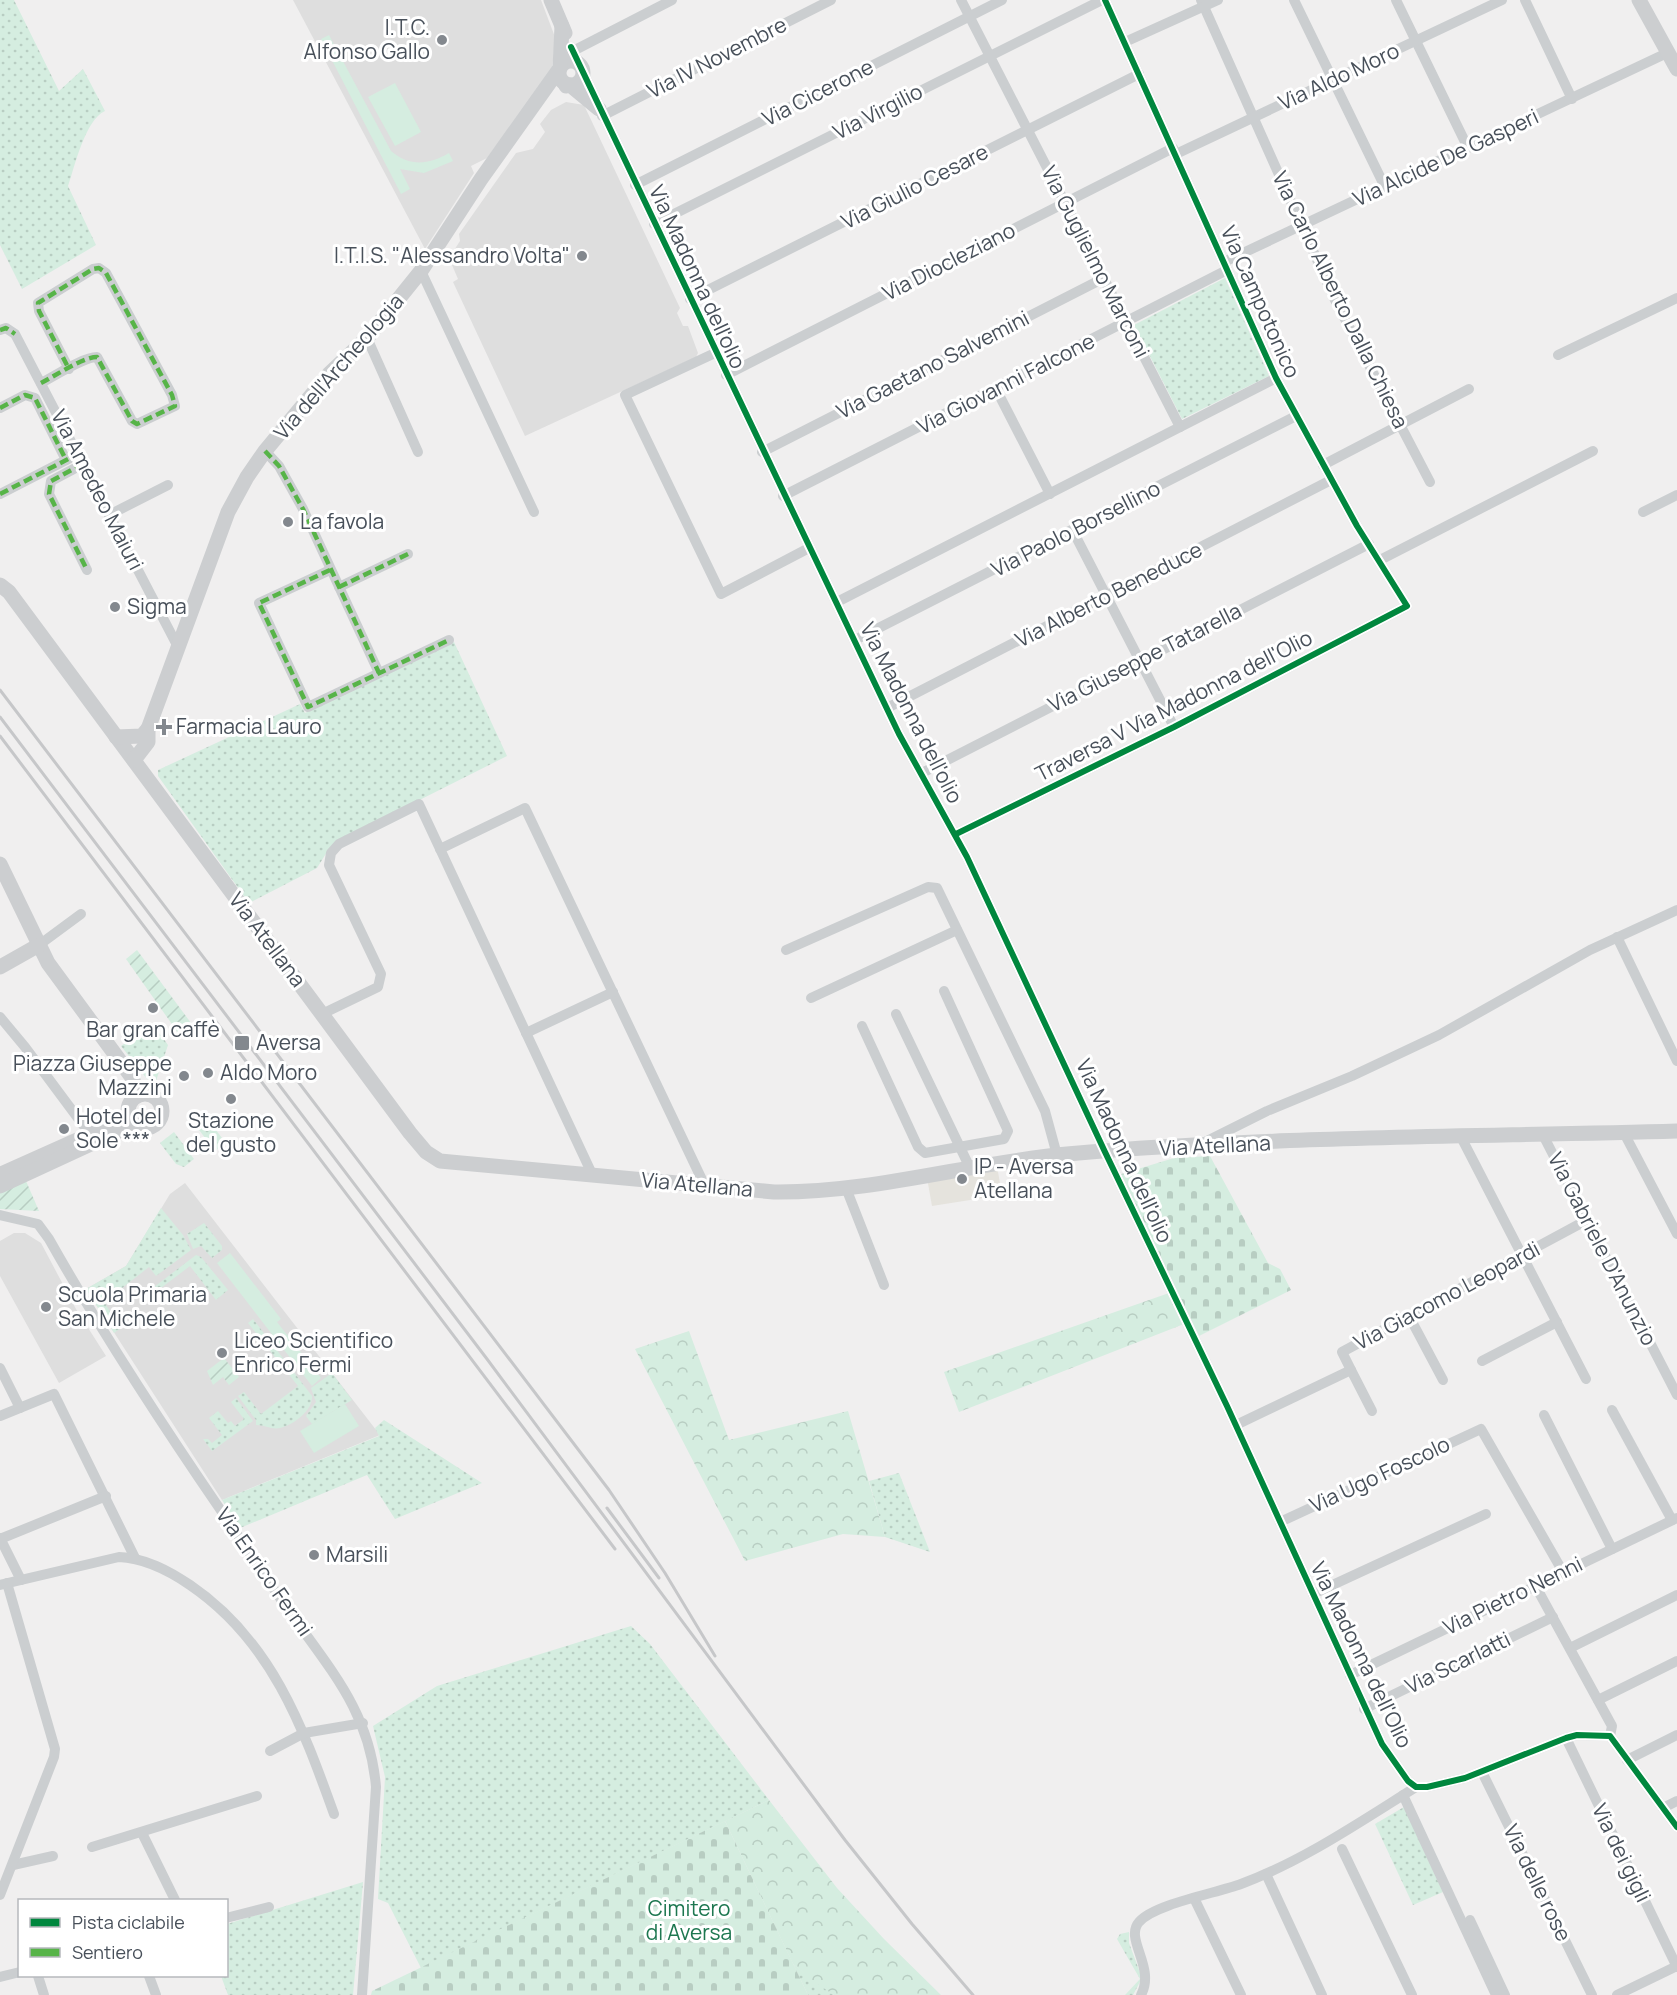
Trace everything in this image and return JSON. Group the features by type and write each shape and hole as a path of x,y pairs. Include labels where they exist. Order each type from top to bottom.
{"main road":[{"path":"541,97 581,79 571,59 562,26 551,0"},
{"path":"1639,0 1677,69"},
{"path":"562,26 571,59"},
{"name":"Via dell'Archeologia","path":"130,755 146,736 228,512 265,451 329,374 367,338 421,271 481,179 571,59"},
{"path":"570,85 601,113"},
{"name":"Via Atellana","path":"0,585 9,592 410,1133 426,1152 440,1161 783,1192 846,1188 1057,1155 1197,1147 1677,1131"},
{"path":"116,737 146,736 144,774"},
{"path":"0,864 48,963 130,1076 139,1095"},
{"path":"0,968 39,945"},
{"path":"0,1174 89,1133 131,1120 148,1128 161,1118 160,1101 151,1095 139,1095 129,1104 131,1120"},
{"path":"0,1186 119,1131 131,1120"}],"street":[{"path":"571,59 672,0"},
{"name":"Via IV Novembre","path":"601,113 831,0"},
{"name":"Via Guglielmo Marconi","path":"961,0 1180,427"},
{"name":"Via Cicerone","path":"635,185 1002,0"},
{"name":"Via Campotonico","path":"1103,0 1125,42 1276,378 1331,480 1407,606"},
{"name":"Via Virgilio","path":"654,224 1103,0"},
{"path":"1125,42 1202,3 1218,0"},
{"path":"1294,0 1331,81 1385,187"},
{"path":"1396,0 1468,148"},
{"name":"Via Aldo Moro","path":"1174,151 1254,117 1502,0"},
{"path":"1525,0 1572,99"},
{"name":"Via Carlo Alberto Dalla Chiesa","path":"1202,3 1335,300 1430,482"},
{"name":"Via Alcide De Gasperi","path":"1226,266 1301,226 1667,53"},
{"name":"Via Madonna dell'olio","path":"571,59 601,113 783,496 887,708 956,834 1104,1152 1227,1406"},
{"name":"Via Giulio Cesare","path":"690,300 1139,74"},
{"name":"Via Diocleziano","path":"726,375 1065,203 1174,151"},
{"name":"Via Giovanni Falcone","path":"783,496 1126,323 1226,266"},
{"path":"41,383 97,357 132,421 137,424 175,406 172,395 111,283 99,268 93,269 38,303 39,312 69,369"},
{"path":"421,271 534,512"},
{"name":"Via Gaetano Salvemini","path":"762,452 1104,278"},
{"path":"1558,356 1677,298"},
{"name":"Via Amedeo Maiuri","path":"0,329 6,328 15,334 178,646"},
{"path":"367,338 418,452"},
{"path":"715,353 625,395 721,594 809,548"},
{"path":"837,602 1276,378"},
{"path":"996,389 1050,494"},
{"path":"1323,465 1469,389"},
{"path":"0,408 25,395 35,398 66,460"},
{"name":"Via Paolo Borsellino","path":"855,640 1296,416"},
{"path":"265,451 288,481 379,673"},
{"path":"1380,561 1593,451"},
{"path":"0,494 66,460 80,459"},
{"path":"80,459 51,481 49,494 87,570"},
{"name":"Via Alberto Beneduce","path":"887,708 1331,480"},
{"path":"109,515 168,485"},
{"path":"1643,512 1677,495"},
{"path":"1073,531 1174,728"},
{"name":"Via Giuseppe Tatarella","path":"922,773 1369,544"},
{"path":"339,587 408,554"},
{"path":"330,570 259,603 308,707 449,640"},
{"name":"Traversa V Via Madonna dell'Olio","path":"956,834 1174,728 1407,606"},
{"path":"322,1014 378,987 381,981 381,974 329,865 331,853 339,844 419,804 593,1176"},
{"path":"440,849 525,808 705,1186"},
{"path":"786,950 928,887 937,888 1045,1111 1057,1155"},
{"path":"1197,1147 1267,1111 1352,1076 1439,1035 1617,937 1677,910"},
{"path":"39,945 81,915"},
{"path":"811,998 957,930"},
{"path":"1617,937 1677,1061"},
{"path":"862,1026 918,1147 925,1154 1004,1139 1008,1131 944,991"},
{"path":"526,1033 613,992"},
{"path":"896,1014 970,1168"},
{"path":"0,1017 32,1055 89,1133"},
{"path":"1624,1132 1677,1234"},
{"name":"Via Gabriele D'Anunzio","path":"1543,1135 1677,1395"},
{"path":"1461,1137 1586,1379"},
{"path":"846,1188 884,1285"},
{"name":"Via Enrico Fermi","path":"0,1215 38,1224 49,1239 115,1350 251,1555 332,1668 363,1723 374,1761 376,1786 362,1995"},
{"name":"Via Giacomo Leopardi","path":"1236,1425 1351,1370 1342,1352 1587,1220"},
{"path":"1409,1316 1443,1380"},
{"path":"1482,1361 1557,1322"},
{"path":"0,1368 20,1408"},
{"path":"1351,1370 1371,1411"},
{"path":"0,1416 54,1394 135,1558"},
{"name":"Via Madonna dell'Olio","path":"1227,1406 1364,1709 1391,1759 1416,1787"},
{"path":"1612,1410 1674,1519"},
{"path":"1544,1415 1612,1549"},
{"name":"Via Ugo Foscolo","path":"1280,1522 1481,1428 1563,1572"},
{"path":"21,1580 0,1538 106,1496"},
{"path":"1312,1594 1486,1514"},
{"name":"Via Pietro Nenni","path":"1350,1675 1674,1519"},
{"path":"0,1895 54,1757 55,1749 4,1584 118,1557 135,1558 178,1576 219,1604 245,1632 270,1668 304,1733 334,1814"},
{"path":"1535,1585 1612,1726 1610,1736 1677,1827"},
{"path":"1570,1648 1677,1595"},
{"name":"Via Scarlatti","path":"1364,1709 1553,1617"},
{"path":"1598,1700 1677,1661"},
{"path":"270,1751 304,1733 363,1723"},
{"path":"1141,1995 1147,1978 1137,1947 1136,1927 1140,1920 1176,1903 1266,1874 1336,1837 1416,1787 1437,1786 1482,1772 1566,1738 1584,1735 1610,1736"},
{"path":"1627,1760 1677,1735"},
{"name":"Via dei gigli","path":"1566,1738 1677,1966"},
{"name":"Via delle rose","path":"1482,1772 1592,1995"},
{"path":"1403,1795 1496,1995"},
{"path":"92,1847 257,1796"},
{"path":"1663,1808 1677,1801"},
{"path":"142,1833 175,1899"},
{"path":"1342,1849 1412,1995"},
{"path":"13,1865 53,1856"},
{"path":"1266,1874 1322,1995"},
{"path":"1194,1898 1241,1995"},
{"path":"228,1917 269,1907"},
{"path":"1470,1920 1505,1995"},
{"path":"1617,1995 1677,1966"},
{"path":"0,1977 18,1972"},
{"path":"38,1977 44,1995"},
{"path":"149,1977 156,1995"}],"shaded area":[{"path":"293,0 541,0 555,37 552,71 487,158 471,166 474,173 425,249"},
{"path":"566,102 584,105 680,308 677,313 683,326 688,326 698,353 696,357 525,436 453,282 458,279 449,258 460,241 459,234 516,153 533,149 545,132 540,124 551,110"},
{"path":"997,1166 1002,1195 932,1206 927,1178"},
{"name":"Liceo Scientifico Enrico Fermi","path":"185,1183 380,1435 222,1500 86,1289 126,1266 170,1194"},
{"name":"Scuola Primaria San Michele","path":"14,1233 25,1233 41,1243 76,1309 106,1356 59,1383 0,1276 0,1241"}],"green space":[{"path":"0,0 14,0 59,91 83,69 105,111 98,116 86,133 68,186 96,245 22,289 0,245"},
{"path":"329,35 391,151 412,162 426,162 449,153 453,161 424,173 400,169 410,189 401,194 321,39"},
{"path":"395,83 421,132 395,146 368,97"},
{"path":"1225,278 1269,376 1182,419 1134,325"},
{"path":"454,642 507,756 340,840 327,852 317,868 249,903 158,776 158,770 300,704 305,713"},
{"path":"137,950 194,1027 181,1037 126,959"},
{"path":"152,1023 168,1045 156,1081 147,1079 121,1046"},
{"path":"207,1124 213,1126 225,1142 215,1151 196,1126"},
{"path":"174,1132 194,1159 184,1167 176,1164 160,1143"},
{"path":"1210,1156 1268,1263 1280,1269 1291,1290 1199,1336 1118,1175 1174,1158"},
{"path":"26,1181 39,1211 0,1209 0,1193"},
{"path":"161,1208 183,1235 191,1250 156,1276 149,1267 104,1302 121,1328 114,1333 86,1289 126,1266"},
{"path":"204,1223 222,1246 222,1250 212,1258 201,1246 193,1249 187,1234"},
{"path":"230,1253 281,1319 277,1322 321,1378 312,1386 217,1263"},
{"path":"196,1255 201,1257 228,1290 216,1300 190,1266 157,1291 154,1287"},
{"path":"1169,1293 1184,1324 959,1412 944,1372"},
{"path":"253,1319 312,1396 302,1416 280,1428 256,1425 256,1420 238,1396 244,1392 261,1414 298,1386 248,1323"},
{"path":"689,1331 729,1440 848,1411 885,1537 843,1534 745,1561 635,1349"},
{"path":"224,1358 239,1377 229,1385 223,1377 213,1385 207,1371"},
{"path":"332,1373 352,1400 312,1424 306,1416 316,1402 311,1388"},
{"path":"236,1398 253,1421 212,1451 203,1439 208,1439 212,1443 222,1435 209,1418 218,1411 228,1423 231,1421 235,1426 244,1419 231,1402"},
{"path":"345,1404 359,1426 314,1453 300,1431"},
{"path":"384,1420 482,1483 395,1519 367,1475 240,1528 222,1500 379,1436 375,1428"},
{"path":"899,1473 930,1552 885,1537 869,1481"},
{"path":"631,1626 650,1644 769,1800 421,1968 388,1903 378,1899 385,1777 373,1726 437,1686"},
{"path":"769,1800 837,1888 884,1939 941,1995 834,1995 793,1964 725,1821"},
{"path":"1404,1807 1443,1892 1413,1905 1375,1824"},
{"name":"Cimitero di Aversa","path":"725,1821 808,1995 371,1995 372,1991"},
{"path":"363,1882 353,1995 228,1995 221,1977 228,1977 228,1924"},
{"path":"1129,1932 1129,1943 1142,1978 1133,1995 1125,1995 1140,1979 1117,1939 1120,1934"},
{"path":"793,1964 834,1995 808,1995"}],"railway":[{"path":"0,690 609,1490 665,1573 715,1656"},
{"path":"0,717 487,1359 845,1840 912,1924 973,1995"},
{"path":"0,736 615,1549"},
{"path":"607,1508 659,1578"}],"marked path":[{"path":"41,383 47,380 61,372 69,367 77,363 97,357 132,421 137,424 175,406 172,395 106,273 99,268 93,269 38,303 39,311 69,369"},
{"path":"0,330 6,328 15,334"},
{"path":"0,408 25,395 35,398 66,460"},
{"path":"265,451 279,466 303,509 379,673"},
{"path":"0,494 78,454"},
{"path":"83,464 51,481 49,494 87,570"},
{"path":"339,587 408,554"},
{"path":"330,570 259,603 308,707 449,640"}],"cycle path":[{"path":"956,834 1174,727 1407,606 1357,526 1276,378 1105,0"},
{"path":"571,47 899,734 967,857 1227,1406 1382,1744 1408,1781 1416,1787 1427,1787 1465,1778 1566,1738 1577,1735 1610,1736 1677,1827"}],"place":[{"name":"I.T.C. Alfonso Gallo","path":"442,40"},
{"name":"I.T.I.S. \"Alessandro Volta\"","path":"582,256"},
{"name":"La favola","path":"288,522"},
{"name":"Sigma","path":"115,607"},
{"name":"Farmacia Lauro","path":"164,727"},
{"name":"Bar gran caffè","path":"153,1008"},
{"name":"Aversa","path":"242,1043"},
{"name":"Aldo Moro","path":"208,1073"},
{"name":"Piazza Giuseppe Mazzini","path":"184,1076"},
{"name":"Stazione del gusto","path":"231,1099"},
{"name":"Hotel del Sole ***","path":"64,1129"},
{"name":"IP - Aversa Atellana","path":"962,1179"},
{"name":"Scuola Primaria San Michele","path":"46,1307"},
{"name":"Liceo Scientifico Enrico Fermi","path":"222,1353"},
{"name":"Marsili","path":"314,1555"}]}
